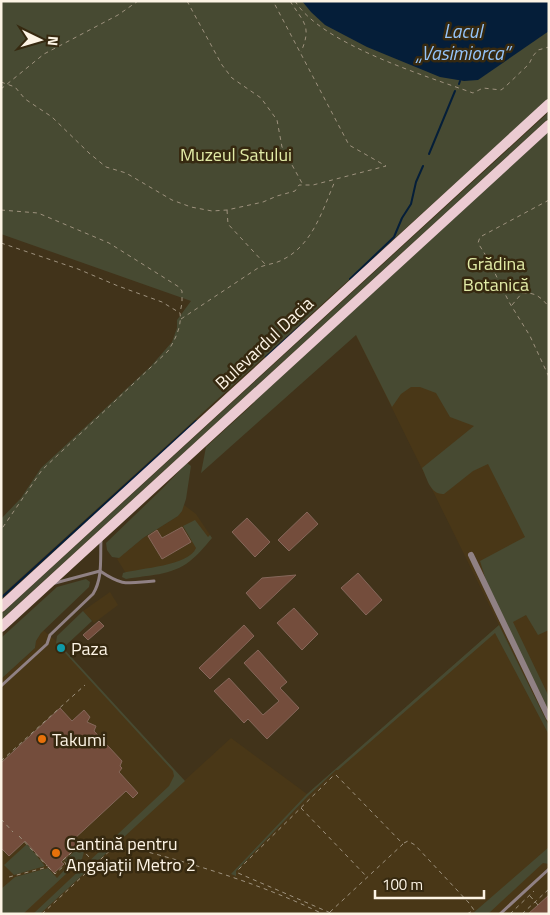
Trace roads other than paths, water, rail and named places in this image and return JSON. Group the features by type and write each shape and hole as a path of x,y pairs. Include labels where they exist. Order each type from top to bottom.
{"main road":[{"name":"Bulevardul Dacia","path":"1,607 549,104"},
{"name":"Bulevardul Dacia","path":"1,627 549,125"}],"street":[{"path":"471,555 549,718"}],"lane":[{"path":"1,686 47,644 50,635 93,594 97,587 100,571 101,537"},
{"path":"47,586 100,571 123,584 154,581"},
{"path":"500,914 549,869"}],"water":[{"name":"Lacul „Vasimiorca”","path":"302,1 549,1 549,31 478,80 464,81 440,77 367,47 325,25"}],"waterway":[{"path":"429,154 455,91"},
{"path":"350,279 394,237 402,218 411,204 416,182 423,166"},
{"path":"266,357 305,322"},
{"path":"1,598 196,421"}],"place":[{"name":"Paza","path":"61,648"},
{"name":"Takumi","path":"42,739"},
{"name":"Cantină pentru Angajații Metro 2","path":"56,853"}],"park label":[{"name":"Muzeul Satului","path":"236,154"},
{"name":"Grădina Botanică","path":"496,273"}]}
